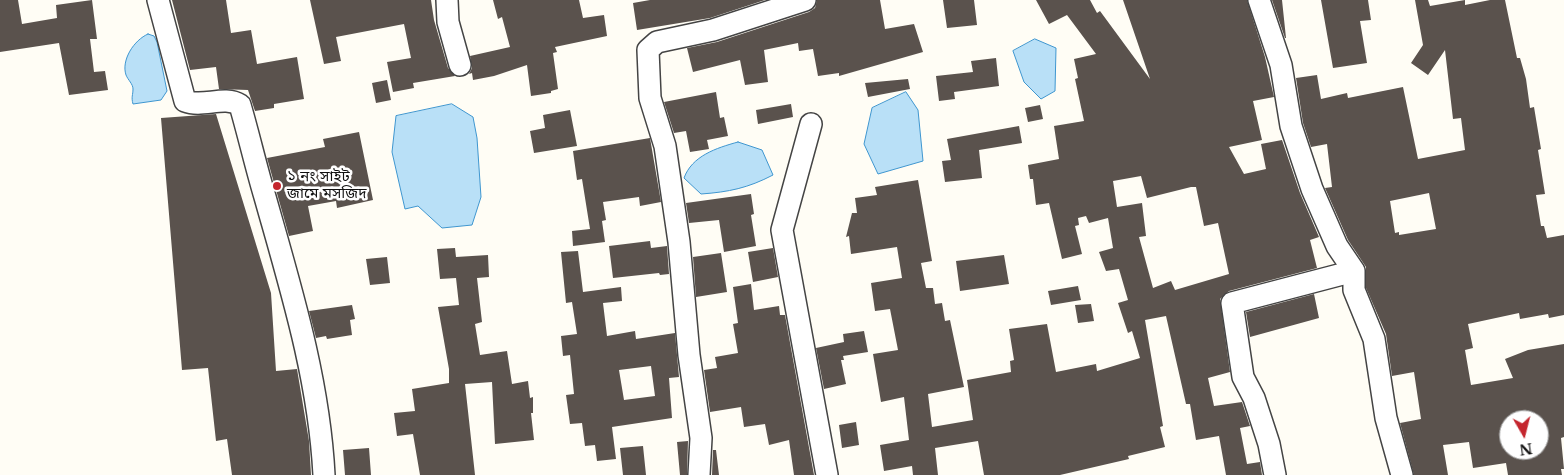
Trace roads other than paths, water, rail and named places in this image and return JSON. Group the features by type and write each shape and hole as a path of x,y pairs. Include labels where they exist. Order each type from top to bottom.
{"street":[{"path":"158,0 185,101 193,104 233,101 240,105 292,290 308,355 322,440 324,475"},
{"path":"447,0 448,22 460,65"},
{"path":"699,475 700,438 689,355 679,242 665,146 650,98 648,50 657,42 713,30 805,0"},
{"path":"1259,0 1281,65 1291,126 1312,189 1337,246 1354,271 1354,290 1374,340 1386,418 1402,475"},
{"path":"811,124 782,230 828,475"},
{"path":"1275,475 1269,444 1254,398 1243,377 1232,303 1354,271"}],"water":[{"path":"148,34 154,36 157,42 167,91 161,100 133,104 133,87 126,75 125,63 130,51 138,41"},
{"path":"1035,39 1056,48 1055,91 1041,99 1024,82 1013,51"},
{"path":"906,92 918,110 923,161 878,174 864,144 872,108"},
{"path":"452,104 473,117 477,138 481,197 472,225 442,228 418,206 405,209 392,152 396,116"},
{"path":"738,142 762,150 773,175 738,189 701,194 684,178 693,164 706,154"}],"place":[{"name":"১ নং সাইট জামে মসজিদ","path":"277,186"}]}
